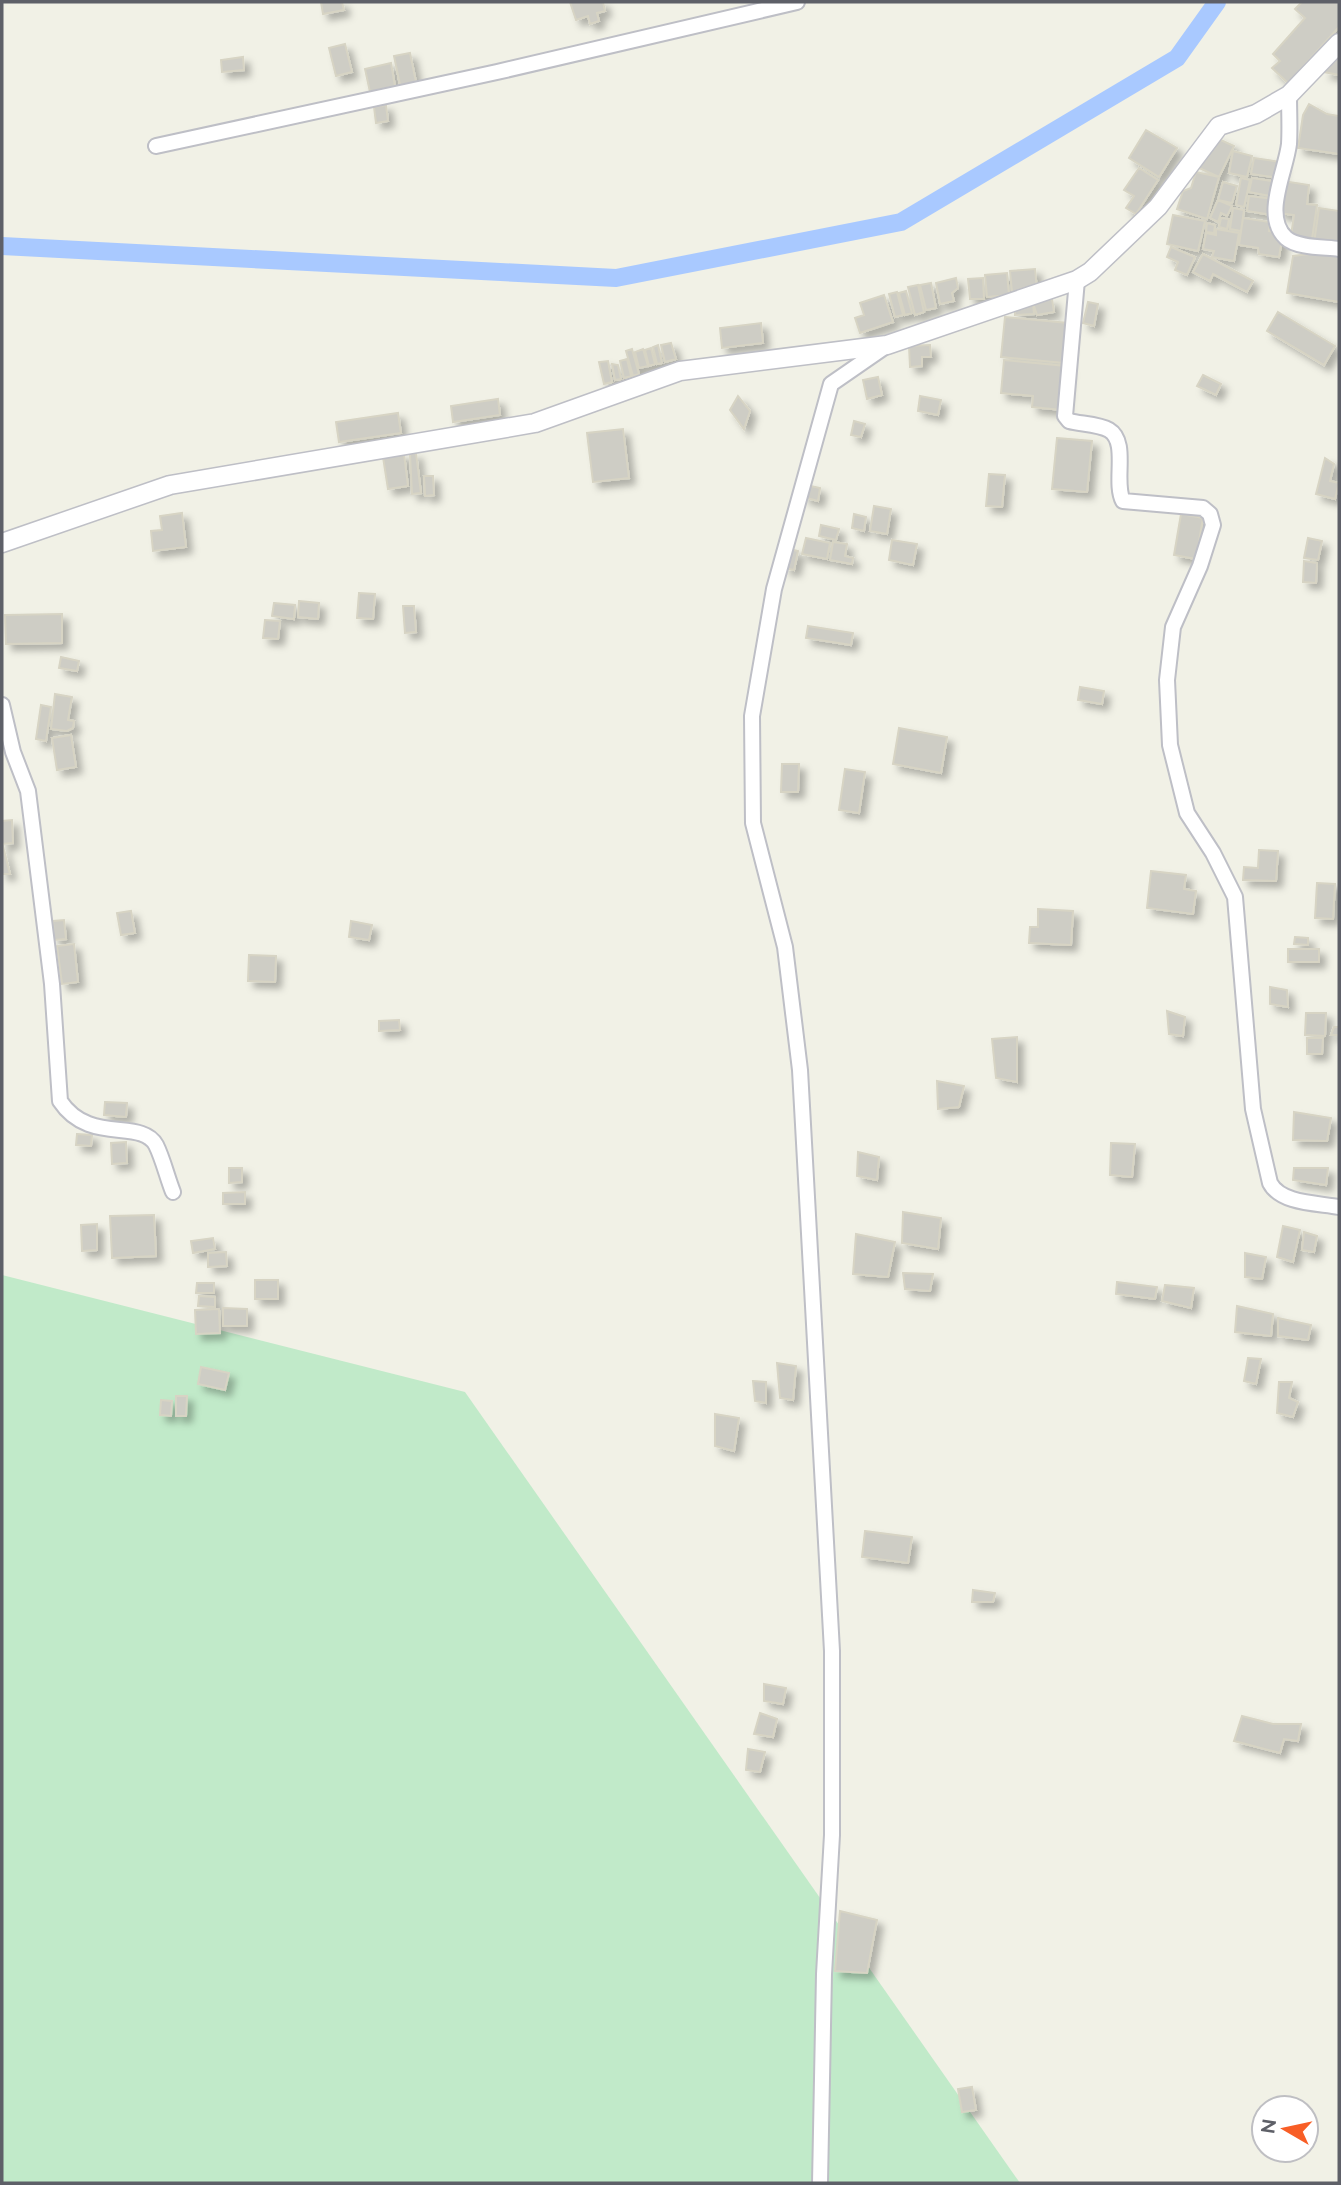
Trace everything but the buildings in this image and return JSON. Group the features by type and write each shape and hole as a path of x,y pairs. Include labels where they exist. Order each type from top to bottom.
{"street":[{"path":"156,146 510,69 797,2"},
{"path":"2,543 170,485 536,424 680,371 887,345 1077,280 1090,272 1158,206 1219,126 1256,114 1289,95 1339,43"},
{"path":"1289,95 1289,144 1275,207 1278,226 1286,239 1294,243 1339,249"},
{"path":"1077,280 1065,416 1069,421 1109,430 1115,437 1119,447 1118,491 1123,501 1203,508 1210,514 1213,524 1200,566 1173,627 1167,680 1170,744 1187,813 1213,853 1235,897 1243,1020 1254,1109 1270,1183 1275,1192 1283,1196 1339,1207"},
{"path":"820,2183 824,1974 832,1835 832,1650 800,1070 785,947 753,822 752,716 774,589 831,383 887,345"},
{"path":"2,705 13,752 28,791 52,984 61,1101 69,1115 86,1126 140,1133 155,1143 173,1192"}],"green space":[{"path":"2,1275 465,1392 1020,2183 2,2183"}],"waterway":[{"path":"2,246 616,278 901,222 1177,58 1217,2"}]}
